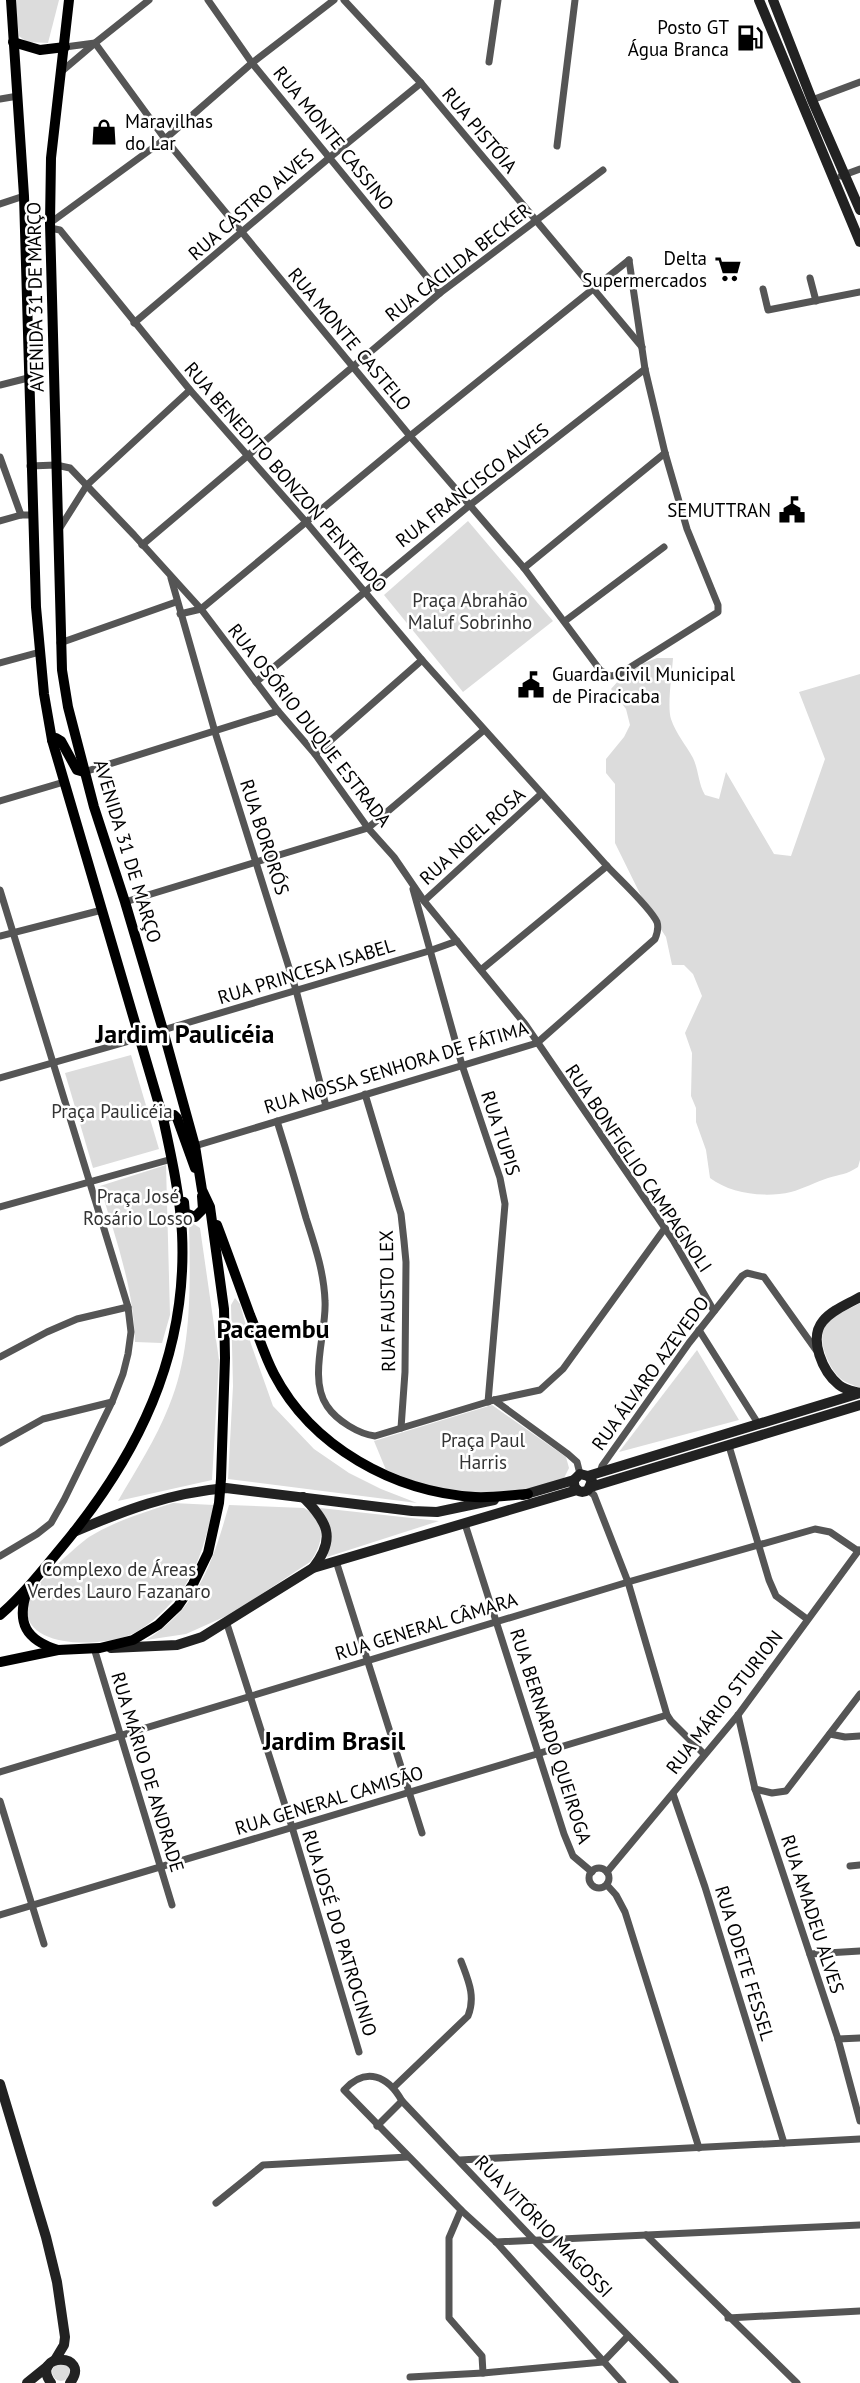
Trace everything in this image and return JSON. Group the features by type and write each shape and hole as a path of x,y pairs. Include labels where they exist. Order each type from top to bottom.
{"main road":[{"name":"AVENIDA 31 DE MARÇO","path":"0,1615 28,1587 92,1511 114,1480 149,1414 170,1349 178,1313 182,1233 172,1159 163,1118 52,740 44,694 27,516 30,466 24,197 19,96 10,0"},
{"name":"AVENIDA 31 DE MARÇO","path":"0,1662 58,1650 97,1648 133,1640 158,1625 178,1606 193,1584 208,1553 219,1503 221,1479 224,1309 210,1207 202,1190 195,1146 163,1030 94,807 68,707 60,643 50,225 51,158 69,0"},
{"path":"759,0 860,242"},
{"path":"773,0 812,100 860,210"},
{"path":"13,42 40,50 65,47"},
{"path":"52,740 56,738 61,741 77,770 85,772"},
{"path":"73,810 83,811 94,807"},
{"path":"163,1118 174,1115 177,1118 189,1157 199,1177"},
{"path":"172,1159 181,1175 185,1213 195,1217 203,1209 202,1190"},
{"path":"210,1207 273,1373 291,1402 317,1430 344,1452 374,1470 406,1484 440,1493 477,1497 528,1494"},
{"path":"860,1297 830,1314 821,1323 816,1350 836,1382 843,1388 860,1393"},
{"path":"835,1402 836,1382"},
{"path":"97,1648 177,1645 202,1637 313,1568 465,1524 600,1472 860,1393"},
{"path":"589,1489 860,1405"},
{"path":"75,1532 149,1502 226,1488 374,1508 437,1512 528,1494 580,1480 592,1481 589,1489"},
{"path":"303,1497 320,1515 326,1531 324,1555 313,1568"},
{"path":"28,1587 23,1602 23,1623 33,1637 58,1650"},
{"path":"0,2084 46,2236 58,2282 64,2329 78,2383"},
{"path":"37,2383 51,2383 47,2374 64,2345 64,2329"},
{"path":"27,2383 52,2362 64,2359 74,2370"},
{"path":"70,2383 74,2370"}],"street":[{"path":"61,73 75,58 149,0"},
{"name":"RUA MONTE CASSINO","path":"208,0 252,63 440,293"},
{"path":"50,225 165,139 252,63 334,0"},
{"name":"RUA PISTÓIA","path":"344,0 421,83 642,347"},
{"path":"489,62 498,0"},
{"path":"557,146 575,0"},
{"path":"65,47 95,43"},
{"name":"RUA MONTE CASTELO","path":"95,43 165,139 242,234 524,568 600,670 610,676 618,675 718,611 718,605 687,529 665,453"},
{"path":"812,100 860,82"},
{"name":"RUA CASTRO ALVES","path":"134,323 421,83"},
{"path":"0,99 19,96"},
{"path":"833,179 860,169"},
{"name":"RUA CACILDA BECKER","path":"142,545 440,293 603,170"},
{"path":"0,204 24,197"},
{"name":"RUA BENEDITO BONZON PENTEADO","path":"50,225 60,230 190,390 422,660 637,897 657,922 658,932 655,939"},
{"path":"180,614 201,609 629,260 645,369 665,453 524,568"},
{"path":"810,278 816,301"},
{"path":"763,289 768,310 860,292"},
{"name":"RUA FRANCISCO ALVES","path":"256,682 363,591 645,369"},
{"path":"0,385 28,378"},
{"path":"58,531 87,485 190,390"},
{"path":"0,457 27,516 0,521"},
{"path":"30,466 56,465"},
{"name":"RUA OSÓRIO DUQUE ESTRADA","path":"56,465 69,468 87,485 201,609 278,711 315,754 368,828 394,857 424,901 526,1024 537,1043"},
{"path":"565,621 664,547"},
{"name":"RUA BORORÓS","path":"171,578 215,732 296,990 326,1106"},
{"path":"60,643 176,602"},
{"path":"0,663 40,652"},
{"path":"315,754 422,660"},
{"path":"85,772 278,711"},
{"path":"125,902 368,828 484,730"},
{"path":"0,801 64,782"},
{"name":"RUA NOEL ROSA","path":"424,901 541,794"},
{"path":"482,969 607,866"},
{"name":"RUA TUPIS","path":"411,882 462,1065 500,1178 505,1203 491,1401"},
{"path":"0,890 128,1307 131,1332 128,1354 112,1402 64,1500 51,1522 37,1534 0,1556"},
{"path":"0,936 102,910"},
{"name":"RUA NOSSA SENHORA DE FÁTIMA","path":"195,1146 537,1043 655,939"},
{"name":"RUA PRINCESA ISABEL","path":"163,1030 457,941"},
{"path":"0,1078 140,1038"},
{"name":"RUA BONFIGLIO CAMPAGNOLI","path":"537,1043 665,1228 714,1311"},
{"name":"RUA FAUSTO LEX","path":"365,1094 401,1214 404,1241 405,1372 401,1428"},
{"path":"277,1121 323,1273 326,1304 319,1360 321,1391 327,1406 365,1435 376,1436 491,1401 540,1390 563,1369 665,1228"},
{"path":"0,1207 172,1159"},
{"name":"RUA ÁLVARO AZEVEDO","path":"600,1472 602,1465 699,1330 741,1276 747,1273 764,1277 816,1350"},
{"path":"0,1357 77,1319 128,1307"},
{"path":"699,1330 759,1425"},
{"path":"491,1401 568,1454 577,1462 580,1480"},
{"path":"0,1443 43,1419 112,1402"},
{"path":"729,1446 776,1596 807,1619"},
{"path":"589,1489 628,1582 667,1715 704,1754"},
{"name":"RUA BERNARDO QUEIROGA","path":"465,1524 570,1850 592,1872"},
{"name":"RUA GENERAL CÂMARA","path":"0,1772 628,1582 815,1529 830,1532 859,1550"},
{"name":"RUA MÁRIO STURION","path":"607,1872 738,1715 859,1550"},
{"path":"336,1561 422,1833"},
{"name":"RUA JOSÉ DO PATROCINIO","path":"227,1623 359,2052"},
{"name":"RUA MÁRIO DE ANDRADE","path":"97,1648 172,1905"},
{"path":"755,1789 772,1793 786,1791 860,1694"},
{"name":"RUA GENERAL CAMISÃO","path":"0,1915 667,1715"},
{"name":"RUA AMADEU ALVES","path":"738,1715 755,1789 838,2039 860,2121"},
{"path":"830,1734 860,1736"},
{"name":"RUA ODETE FESSEL","path":"673,1794 705,1887 784,2143"},
{"path":"0,1801 44,1944"},
{"path":"850,1866 860,1865"},
{"path":"601,1868 607,1872 610,1878 607,1885 601,1888 592,1885 589,1878 592,1872 601,1868"},
{"path":"607,1885 625,1912 699,2148"},
{"path":"810,1954 860,1951"},
{"path":"461,1961 472,1995 468,2017 394,2087 384,2079 361,2077 351,2082 344,2090 377,2126 496,2242 623,2383"},
{"path":"838,2039 860,2038"},
{"name":"RUA VITÓRIO MAGOSSI","path":"394,2087 402,2101 675,2383"},
{"path":"377,2126 402,2101"},
{"path":"460,2160 860,2140"},
{"path":"216,2203 262,2165 408,2157"},
{"path":"461,2210 449,2238 449,2318 482,2356 483,2374"},
{"path":"496,2242 860,2225"},
{"path":"646,2235 797,2383"},
{"path":"728,2318 860,2311"},
{"path":"410,2376 483,2374 603,2362 628,2336"}],"green space":[{"path":"15,0 59,0 48,43 27,42 19,36"},
{"name":"Praça Abrahão Maluf Sobrinho","path":"468,521 553,621 463,692 384,595"},
{"path":"657,658 673,658 671,719 693,758 705,795 719,799 726,772 774,854 791,856 825,759 799,692 860,674 860,1160 858,1167 850,1172 791,1192 770,1195 749,1193 728,1188 710,1178 706,1150 696,1122 696,1108 691,1096 692,1053 685,1033 702,996 693,974 684,965 672,965 666,937 647,908 615,843 615,784 606,773 606,759 630,725 626,709 611,689 629,669"},
{"name":"Praça Paulicéia","path":"131,1055 159,1149 93,1168 65,1073"},
{"name":"Praça José Rosário Losso","path":"166,1165 170,1315 162,1343 135,1342 127,1282 100,1186"},
{"name":"Complexo de Áreas Verdes Lauro Fazanaro","path":"189,1221 200,1228 219,1360 212,1480 118,1501 158,1430 177,1384 188,1315"},
{"path":"235,1298 240,1304 273,1406 314,1449 349,1473 417,1503 228,1479 233,1386 231,1305"},
{"path":"860,1303 860,1388 844,1381 836,1373 824,1352 822,1336 830,1320"},
{"path":"697,1350 739,1420 619,1452"},
{"name":"Praça Paul Harris","path":"492,1405 566,1457 569,1468 563,1480 524,1491 477,1493 427,1486 386,1470 374,1441"},
{"name":"Complexo de Áreas Verdes Lauro Fazanaro","path":"173,1503 214,1505 199,1556 188,1580 172,1602 153,1620 130,1635 85,1643 52,1638 38,1631 29,1621 26,1607 34,1591 82,1542 99,1531 141,1513"},
{"name":"Complexo de Áreas Verdes Lauro Fazanaro","path":"229,1505 304,1508 317,1519 320,1526 320,1540 315,1555 310,1562 233,1613 186,1634 146,1640 179,1613 191,1598 210,1564"},
{"path":"320,1508 439,1521 327,1557 330,1532"},
{"path":"61,2363 67,2366 70,2372 67,2378 61,2381 55,2378 52,2372 55,2366"}],"place":[{"name":"Posto GT Água Branca","path":"750,38"},
{"name":"Maravilhas do Lar","path":"104,132"},
{"name":"Delta Supermercados","path":"728,269"},
{"name":"SEMUTTRAN","path":"792,510"},
{"name":"Guarda Civil Municipal de Piracicaba","path":"531,685"}],"district":[{"name":"Jardim Paulicéia","path":"185,1033"},
{"name":"Pacaembu","path":"273,1328"},
{"name":"Jardim Brasil","path":"334,1740"}]}
